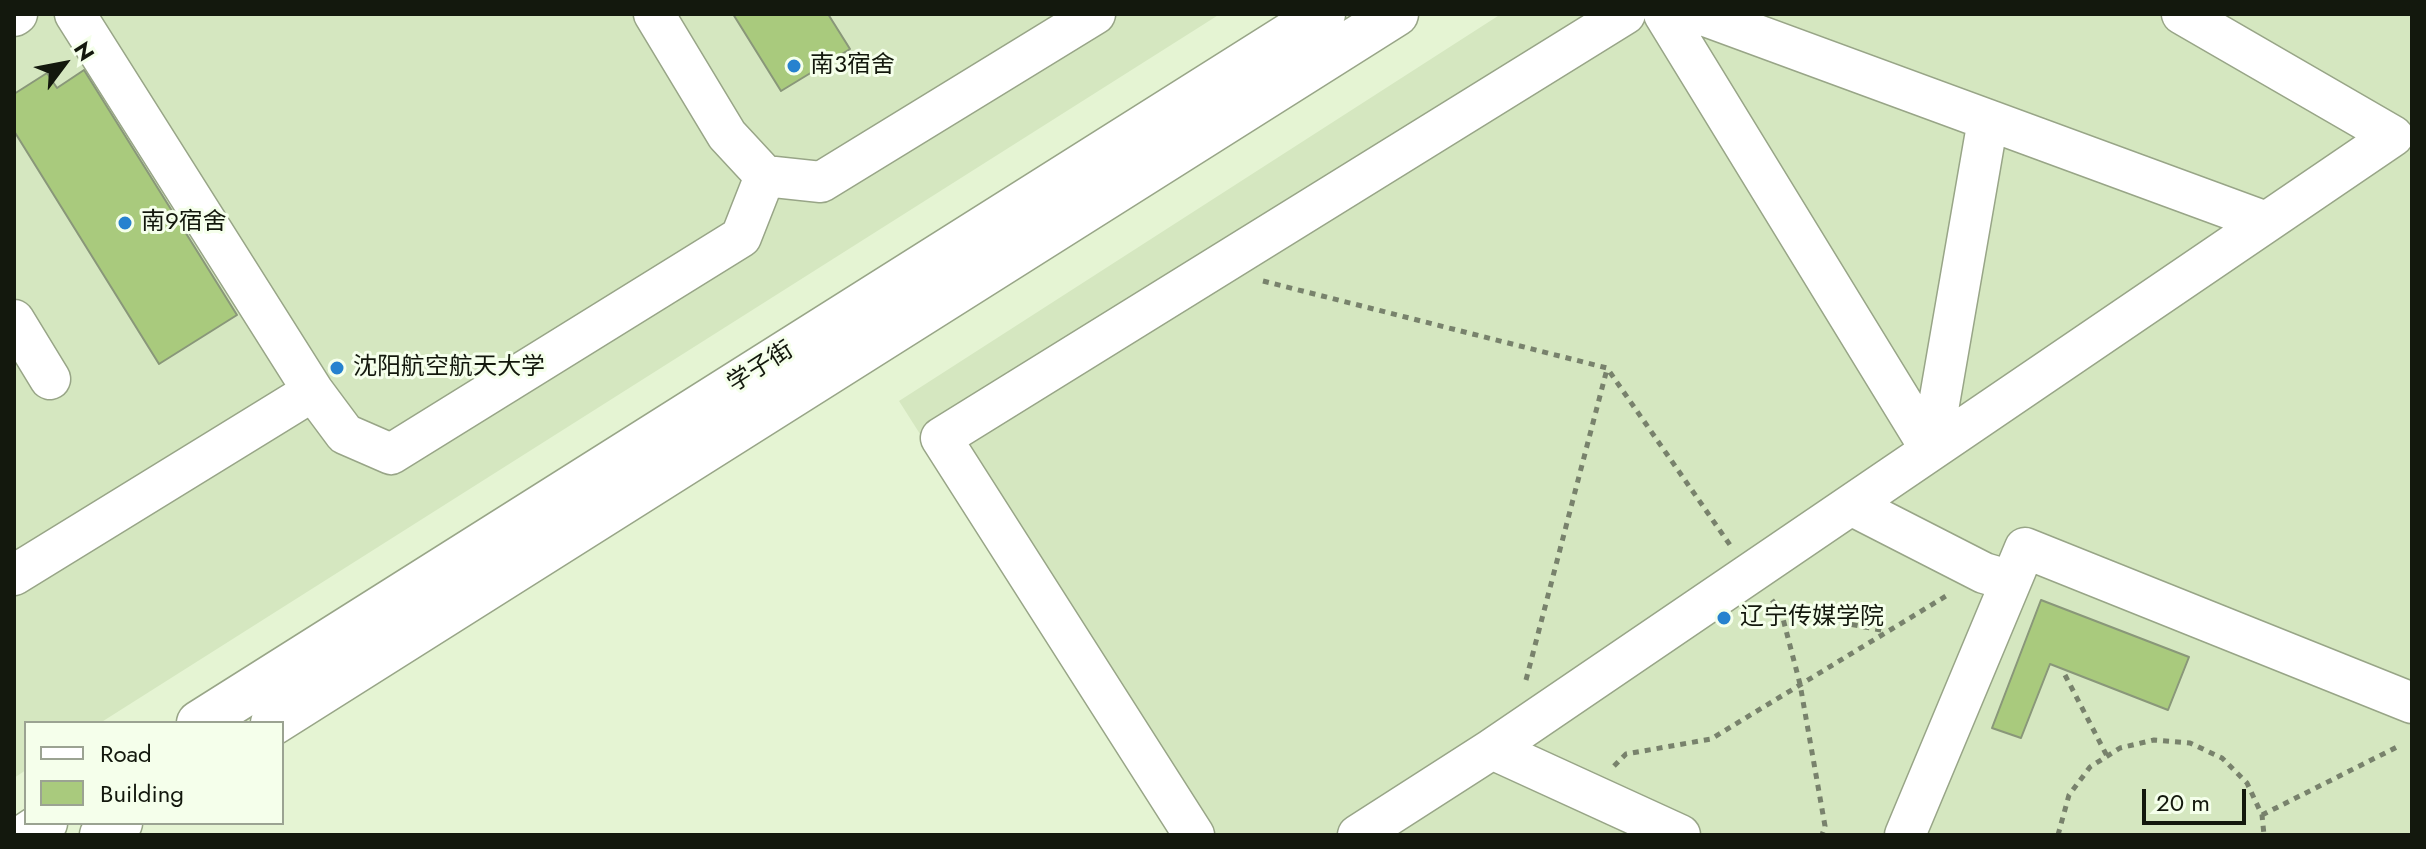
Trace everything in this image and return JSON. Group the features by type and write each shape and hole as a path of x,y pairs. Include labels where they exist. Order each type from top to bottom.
{"street":[{"path":"75,14 313,391 345,434 391,454 741,237 765,176"},
{"path":"654,14 727,135 765,176 821,182 1095,14"},
{"name":"学子街","path":"202,721 1323,14"},
{"name":"学子街","path":"276,721 1396,14"},
{"path":"1194,835 941,438 1625,14"},
{"path":"1664,14 1931,450"},
{"path":"1700,14 2266,222"},
{"path":"2182,14 2403,151"},
{"path":"1931,450 1988,120"},
{"path":"1358,835 1502,742 2266,222 2403,151"},
{"path":"14,320 50,379"},
{"path":"14,575 313,391"},
{"path":"1851,505 1998,577"},
{"path":"1905,835 1998,577 2025,548 2412,703"},
{"path":"1502,742 1586,792 1680,835"}],"path":[{"path":"1214,269 1607,368 1750,574"},
{"path":"1502,742 1607,368"},
{"path":"1586,792 1626,754 1711,739 1887,632 1998,577"},
{"path":"1829,835 1800,684 1781,611 1887,632"},
{"path":"2065,675 2107,756"},
{"path":"2058,835 2069,795 2090,767 2120,748 2154,740 2190,743 2222,758 2247,783 2262,815 2264,835"},
{"path":"2262,815 2397,747"},
{"path":"1822,835 1825,826"}],"shaded area":[{"name":"沈阳航空航天大学","path":"14,14 1220,14 103,721 24,721 24,771 14,778"},
{"name":"辽宁传媒学院","path":"1501,14 2412,14 2412,835 1175,835 899,401"}],"building":[{"name":"南3宿舍","path":"733,14 828,14 850,49 781,91"},
{"name":"南9宿舍","path":"84,70 237,315 159,364 14,131 14,94 47,73 57,88"},
{"path":"2041,600 2189,657 2168,710 2050,664 2021,738 1992,728"}],"place":[{"name":"南3宿舍","path":"794,66"},
{"name":"南9宿舍","path":"125,223"},
{"name":"沈阳航空航天大学","path":"337,368"},
{"name":"辽宁传媒学院","path":"1724,618"}]}
